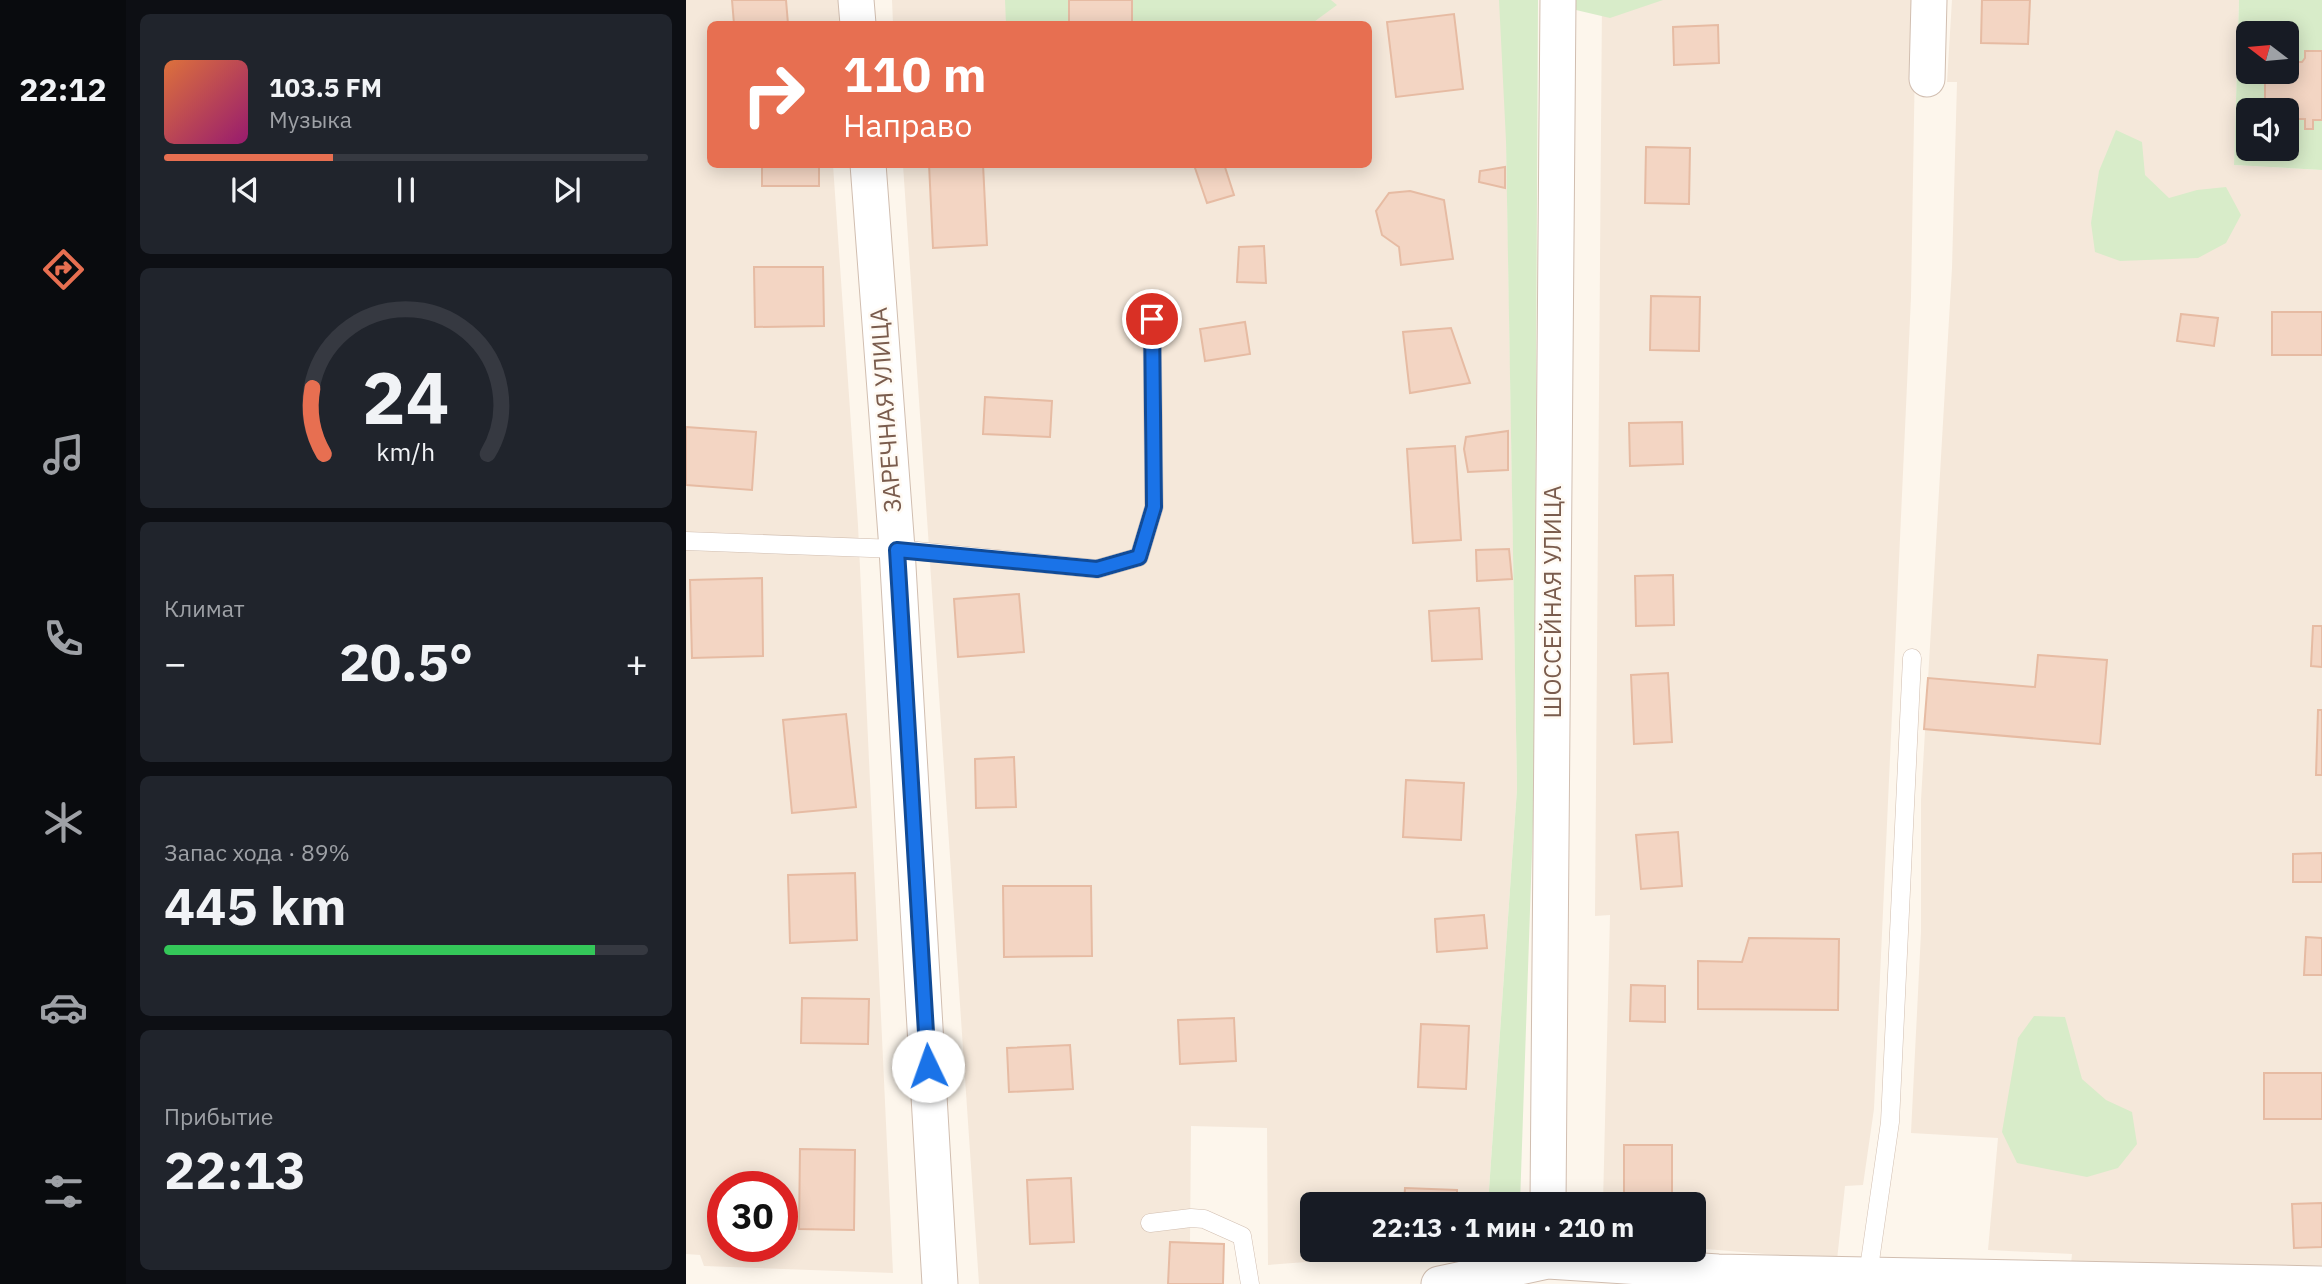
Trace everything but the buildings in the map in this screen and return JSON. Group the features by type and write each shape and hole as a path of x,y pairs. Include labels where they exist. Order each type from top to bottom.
{"street":[{"path":"856,0 858,21"},
{"name":"ШОССЕЙНАЯ УЛИЦА","path":"1548,1192 1558,0"},
{"path":"1927,79 1928,0"},
{"name":"ЗАРЕЧНАЯ УЛИЦА","path":"868,168 897,550 940,1284"},
{"path":"1439,1284 1522,1262"},
{"path":"1595,1262 1695,1277 2321,1284"}],"lane":[{"path":"686,541 897,550 1097,569 1139,557 1154,507 1152,319"},
{"path":"1868,1279 1890,1122 1912,658"},
{"path":"1150,1223 1204,1219 1242,1236 1250,1284"}],"shaded area":[{"path":"686,0 842,0 844,21 707,21 707,168 833,168 858,525 893,1273 704,1266 700,1255 686,1254"},
{"path":"892,0 1504,0 1517,789 1489,1192 1300,1192 1300,1262 1307,1262 1268,1265 1267,1128 1191,1126 1190,1243 1170,1243 1168,1284 979,1284 903,168 1372,168 1372,21 893,21"},
{"path":"1602,0 1916,0 1911,297 1874,1109 1863,1185 1845,1186 1837,1260 1706,1249 1706,1192 1603,1192 1610,915 1595,916"},
{"path":"1952,0 2239,0 2238,21 2236,21 2234,165 2322,170 2322,1265 2258,1267 2071,1264 2072,1254 1988,1250 1998,1138 1911,1133 1921,932 1921,800 1952,268 1957,82 1947,82"}],"green space":[{"path":"1005,0 1331,0 1337,5 1315,21 1006,21"},
{"path":"1499,0 1538,0 1534,793 1520,1192 1489,1192 1517,789 1506,141"},
{"path":"1574,0 1663,0 1610,18 1576,10"},
{"path":"2239,0 2322,0 2322,170 2234,165 2236,99 2236,161 2299,161 2299,98 2236,98 2236,84 2300,84 2300,21 2238,21"},
{"path":"2116,130 2142,142 2145,175 2169,198 2197,190 2226,187 2241,215 2226,243 2198,258 2120,261 2095,252 2091,223 2099,171"},
{"path":"2034,1016 2065,1017 2082,1079 2106,1100 2132,1112 2137,1144 2118,1168 2087,1177 2017,1163 2002,1132 2018,1038"}],"route":[{"path":"928,1066 897,550 1097,569 1139,557 1154,507 1152,319"}]}
